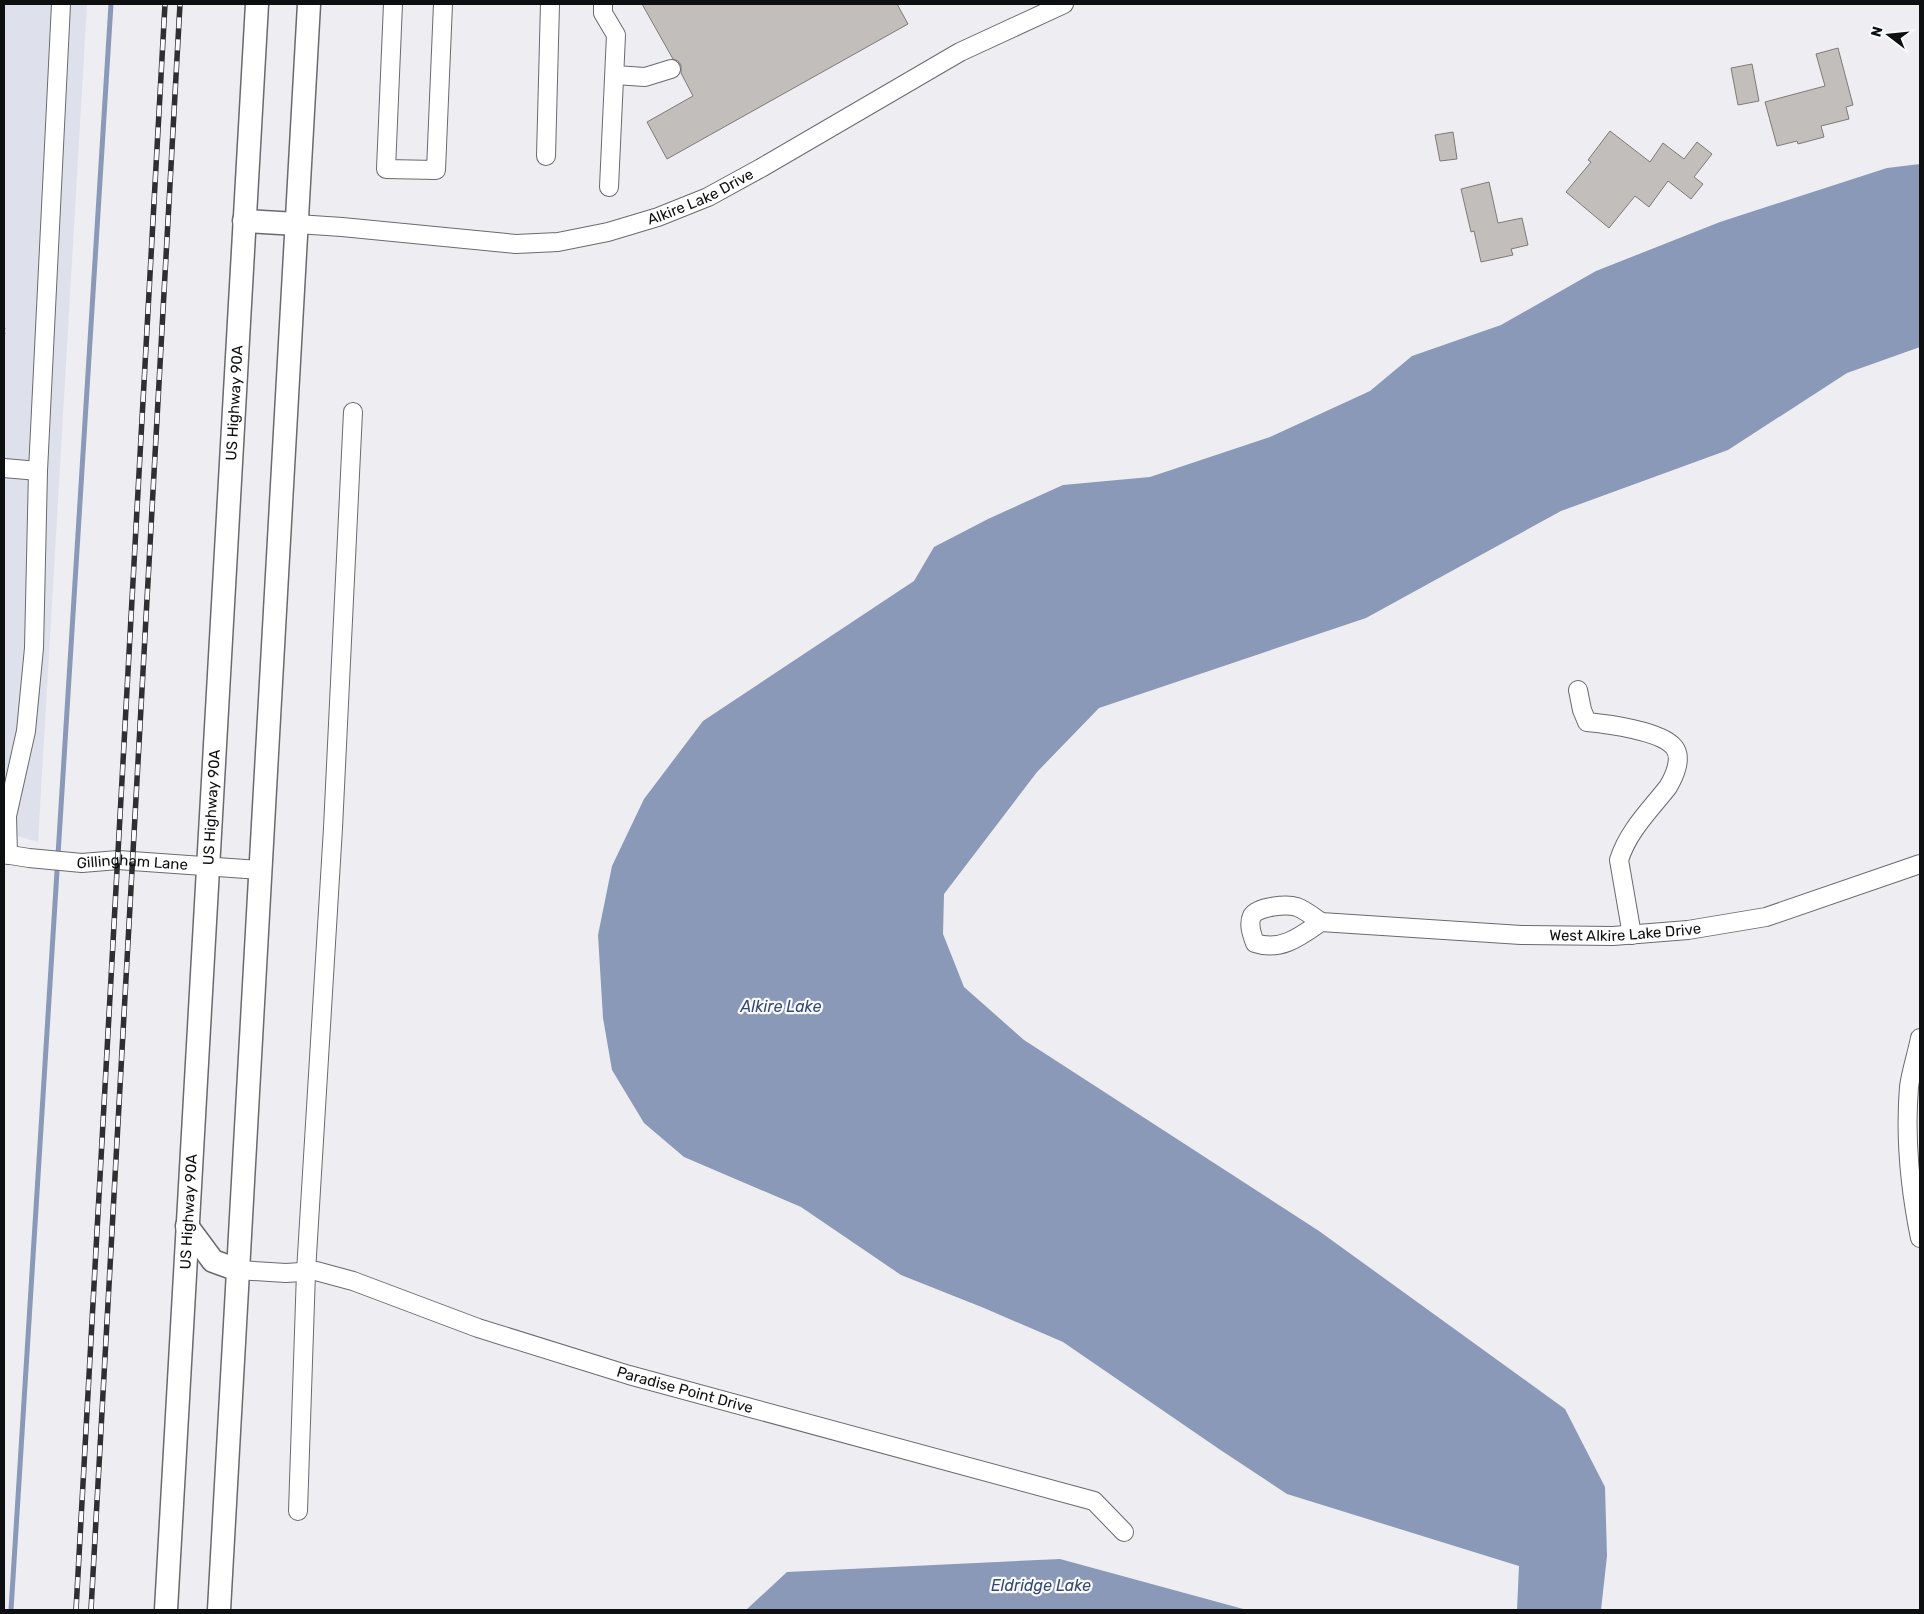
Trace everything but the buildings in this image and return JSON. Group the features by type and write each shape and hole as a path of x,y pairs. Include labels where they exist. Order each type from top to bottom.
{"main road":[{"name":"US Highway 90A","path":"166,1610 256,4"},
{"path":"219,1610 309,4"},
{"path":"244,221 297,224"},
{"path":"187,1226 213,1261 238,1270"}],"street":[{"path":"6,854 7,816 26,731 34,648 38,471 61,4"},
{"path":"393,4 386,169 436,170 443,4"},
{"path":"546,156 550,4"},
{"path":"603,4 603,13 616,35 610,187"},
{"name":"Alkire Lake Drive","path":"297,224 342,226 516,244 558,242 608,232 658,217 708,197 960,52 1064,4"},
{"path":"614,75 644,77 671,69"},
{"path":"298,1511 306,1272 333,828 353,412"},
{"path":"4,468 38,471"},
{"path":"1578,690 1582,710 1587,722 1654,734 1674,747 1678,756 1676,771 1669,785 1634,828 1619,860 1632,935"},
{"name":"Gillingham Lane","path":"6,854 29,858 82,862 118,860 261,870"},
{"name":"West Alkire Lake Drive","path":"1321,922 1522,934 1613,936 1688,930 1766,917 1920,864"},
{"path":"1920,1038 1909,1086 1908,1136 1916,1219 1920,1238"},
{"name":"Paradise Point Drive","path":"238,1270 286,1273 316,1271 353,1281 478,1328 629,1375 1094,1501 1124,1532"}],"path":[{"path":"4,328 4,336"}],"shaded area":[{"path":"4,4 87,4 38,842 4,832"}],"water":[{"name":"Alkire Lake","path":"1920,164 1920,347 1847,373 1728,450 1561,511 1366,618 1099,708 1037,772 944,894 943,934 964,987 1024,1040 1319,1231 1565,1409 1605,1487 1607,1556 1601,1610 1517,1610 1519,1566 1287,1494 1063,1342 901,1275 801,1207 684,1157 644,1123 612,1070 603,1018 598,935 612,866 644,799 703,721 914,581 934,547 988,519 1063,485 1150,477 1270,437 1370,391 1412,356 1501,325 1596,271 1720,222 1887,168"},
{"name":"Eldridge Lake","path":"1060,1559 1247,1610 746,1610 787,1572"}],"waterway":[{"path":"11,1610 111,4"}],"railway":[{"path":"76,1610 165,4"},
{"path":"91,1610 180,4"}]}
